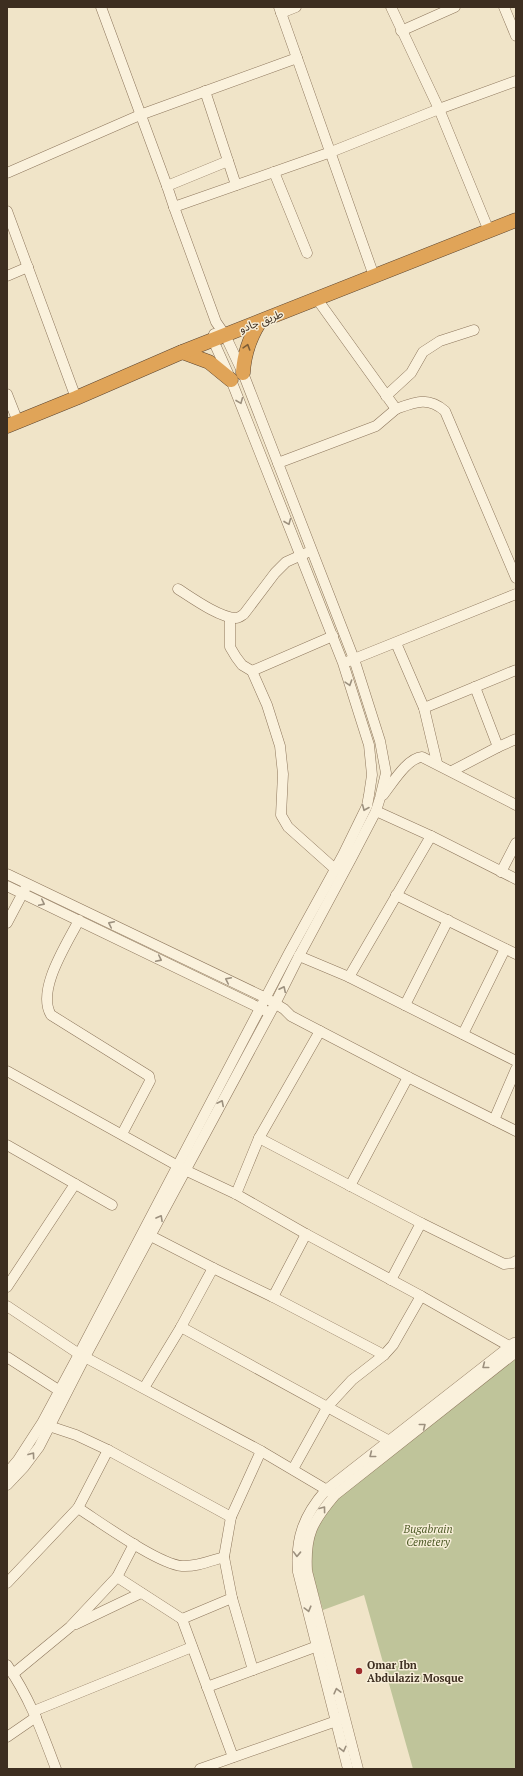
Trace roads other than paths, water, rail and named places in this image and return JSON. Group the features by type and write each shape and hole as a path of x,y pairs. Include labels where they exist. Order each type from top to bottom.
{"highway":[{"name":"طريق جادو","path":"12,424 219,337 259,323 516,220"},
{"path":"182,352 209,362 237,377 259,323"}],"street":[{"path":"7,1485 31,1457 62,1392 269,1008 299,956 376,811 386,772 384,756 354,659 278,463 219,337 216,322 174,207 168,186 140,115 101,7"},
{"path":"296,7 280,10 374,276"},
{"path":"390,7 439,109 489,231"},
{"path":"401,31 455,7"},
{"path":"504,7 516,36"},
{"path":"7,173 140,115 297,58"},
{"path":"174,207 331,152 439,109 516,81"},
{"path":"205,91 236,185"},
{"path":"168,186 228,162"},
{"path":"274,172 307,253"},
{"path":"7,211 76,398"},
{"path":"7,276 28,267"},
{"path":"317,299 396,409"},
{"path":"386,396 411,373 423,352 440,341 474,330"},
{"path":"237,377 301,555 343,663 369,745 372,775 366,806 335,869 266,998 269,1008"},
{"path":"7,394 12,424"},
{"path":"278,463 376,426 396,409 415,402 429,402 438,405 445,411 516,578"},
{"path":"178,589 215,611 230,618 238,618 244,614 275,573 286,562 312,550"},
{"path":"343,663 516,594"},
{"path":"230,618 230,647 242,665 252,670 267,706 280,746 283,774 281,815 288,827 335,869"},
{"path":"252,670 332,636"},
{"path":"396,643 424,708 437,763"},
{"path":"424,708 516,670"},
{"path":"475,687 498,747"},
{"path":"452,771 516,739"},
{"path":"380,798 400,773 416,757 422,757 437,763 516,804"},
{"path":"376,811 431,836 516,879"},
{"path":"349,977 431,836"},
{"path":"501,872 516,843"},
{"path":"7,874 266,998"},
{"path":"7,923 27,884"},
{"path":"7,886 269,1008 291,1016 516,1131"},
{"path":"396,895 516,954"},
{"path":"79,920 51,974 46,1000 47,1009 51,1015 148,1076 150,1081 122,1134"},
{"path":"405,1005 448,920"},
{"path":"463,1034 505,949"},
{"path":"299,956 349,977 516,1061"},
{"path":"236,1194 259,1138 320,1031"},
{"path":"494,1120 516,1069"},
{"path":"7,1071 183,1168 236,1194 514,1348 331,1492 314,1503 306,1518 300,1535 296,1554 298,1572 321,1645 340,1720 348,1769"},
{"path":"350,1186 408,1077"},
{"path":"259,1138 421,1223 504,1264 513,1263 516,1261"},
{"path":"7,1146 112,1205"},
{"path":"7,1287 74,1184"},
{"path":"391,1280 421,1223"},
{"path":"147,1234 384,1355"},
{"path":"273,1297 306,1234"},
{"path":"144,1388 181,1327 213,1268"},
{"path":"293,1469 328,1406 352,1380 384,1355 393,1345 421,1296"},
{"path":"7,1306 82,1355 261,1451 331,1492"},
{"path":"181,1327 394,1443"},
{"path":"7,1358 62,1392"},
{"path":"45,1425 76,1435 108,1450 231,1517"},
{"path":"7,1472 45,1425"},
{"path":"7,1583 78,1508 108,1450"},
{"path":"253,1670 232,1598 224,1557 231,1517 261,1451"},
{"path":"78,1508 134,1544 168,1563 182,1566 199,1564 224,1557"},
{"path":"14,1674 70,1627 117,1577 134,1544"},
{"path":"117,1577 182,1620 234,1756"},
{"path":"70,1627 141,1593"},
{"path":"182,1620 232,1598"},
{"path":"207,1688 321,1645"},
{"path":"7,1737 35,1714 192,1647"},
{"path":"7,1665 14,1674 35,1714 56,1769"},
{"path":"200,1769 340,1720"},
{"path":"340,1720 358,1769"}],"place":[{"name":"Omar Ibn Abdulaziz Mosque","path":"359,1671"}],"park label":[{"name":"Bugabrain Cemetery","path":"428,1535"}]}
